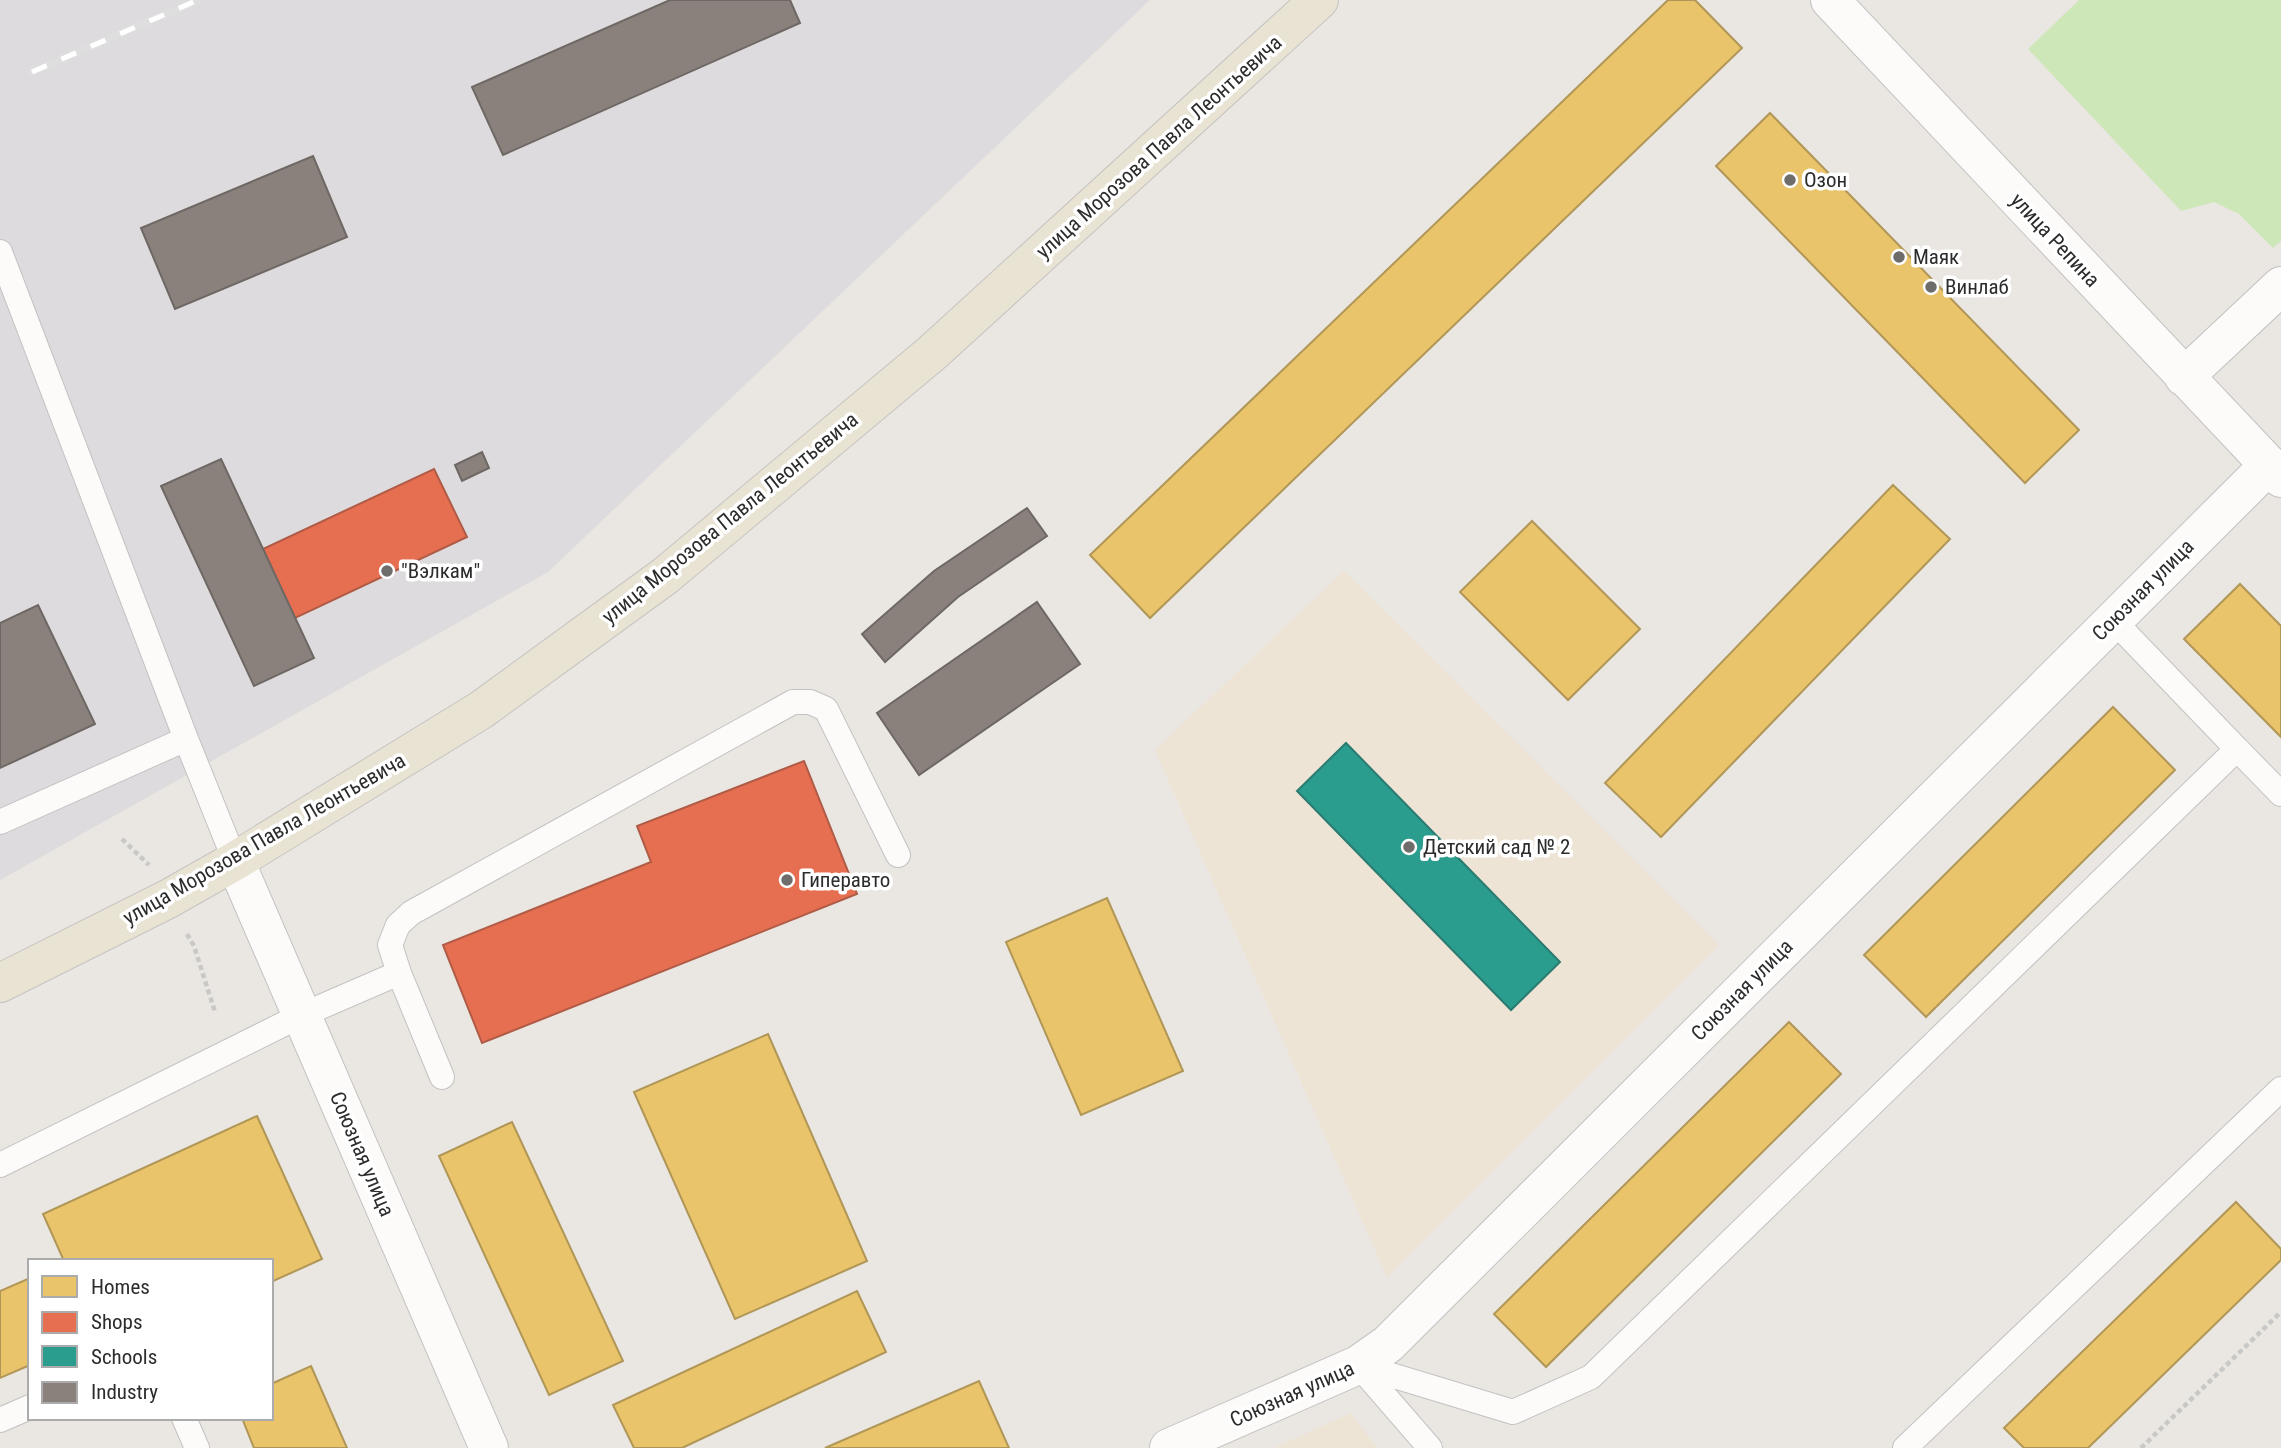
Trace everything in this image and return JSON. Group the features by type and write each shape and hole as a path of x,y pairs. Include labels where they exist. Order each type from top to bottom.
{"main road":[{"name":"улица Морозова Павла Леонтьевича","path":"0,983 168,899 236,861 481,710 665,576 932,353 1320,0"}],"street":[{"name":"улица Репина","path":"1830,0 2275,472"},
{"path":"2184,377 2281,286"},
{"name":"Союзная улица","path":"1169,1448 1359,1365 1388,1344 2113,620 2275,472"},
{"name":"Союзная улица","path":"236,861 489,1448"}],"lane":[{"path":"0,252 186,739 236,861"},
{"path":"2113,620 2281,794"},
{"path":"442,1077 390,945 398,925 411,913 793,702 810,702 826,709 898,855"},
{"path":"0,822 186,739"},
{"path":"1359,1365 1513,1412 1591,1377 2237,749"},
{"path":"0,1165 302,1015 399,973"},
{"path":"1905,1448 2281,1088"},
{"path":"1359,1365 1430,1448"},
{"path":"0,1420 28,1408"},
{"path":"185,1420 197,1448"}],"path":[{"path":"2141,1448 2281,1312"}],"shaded area":[{"path":"0,0 1150,0 548,572 0,880"},
{"name":"Детский сад № 2","path":"1344,571 1719,945 1387,1277 1155,750"},
{"path":"1351,1413 1377,1448 1274,1448"}],"green space":[{"path":"2079,0 2281,0 2281,241 2273,248 2239,214 2214,202 2181,211 2028,49"}],"building: Homes":[{"path":"1668,0 1695,0 1742,48 1150,618 1090,555"},
{"path":"1770,113 2079,430 2025,483 1716,166"},
{"path":"1893,485 1950,539 1661,837 1605,783"},
{"path":"1532,521 1640,629 1568,700 1460,592"},
{"path":"2240,584 2281,626 2281,737 2184,639"},
{"path":"2113,707 2175,770 1926,1017 1864,955"},
{"path":"1107,898 1183,1071 1081,1115 1006,942"},
{"path":"1789,1022 1841,1074 1546,1367 1494,1314"},
{"path":"768,1034 867,1261 735,1319 634,1092"},
{"path":"257,1116 322,1259 273,1281 273,1259 63,1259 43,1214"},
{"path":"512,1122 623,1361 549,1395 439,1156"},
{"path":"2236,1202 2281,1249 2281,1260 2088,1448 2024,1448 2004,1428"},
{"path":"28,1279 28,1366 0,1378 0,1291"},
{"path":"857,1291 886,1352 682,1448 634,1448 613,1405"},
{"path":"311,1366 347,1448 254,1448 243,1420 273,1420 273,1383"},
{"path":"979,1381 1009,1448 825,1448"}],"building: Shops":[{"path":"434,469 467,537 295,618 263,549"},
{"path":"804,761 857,894 482,1043 443,945 651,862 637,826"}],"building: Schools":[{"path":"1346,743 1560,962 1511,1010 1297,791"}],"building: Industry":[{"path":"670,0 790,0 800,23 503,155 472,87"},
{"path":"313,156 347,237 175,309 141,228"},
{"path":"482,452 489,468 462,481 455,465"},
{"path":"221,459 314,658 254,686 161,486"},
{"path":"1027,508 1047,536 958,597 885,662 862,634 934,571"},
{"path":"1037,602 1080,664 919,775 877,713"},
{"path":"38,605 95,724 0,768 0,623"}],"railway":[{"path":"32,72 198,0"}],"place":[{"name":"Озон","path":"1790,180"},
{"name":"Маяк","path":"1899,257"},
{"name":"Винлаб","path":"1931,287"},
{"name":"\"Вэлкам\"","path":"387,571"},
{"name":"Детский сад № 2","path":"1409,847"},
{"name":"Гиперавто","path":"787,880"}]}
